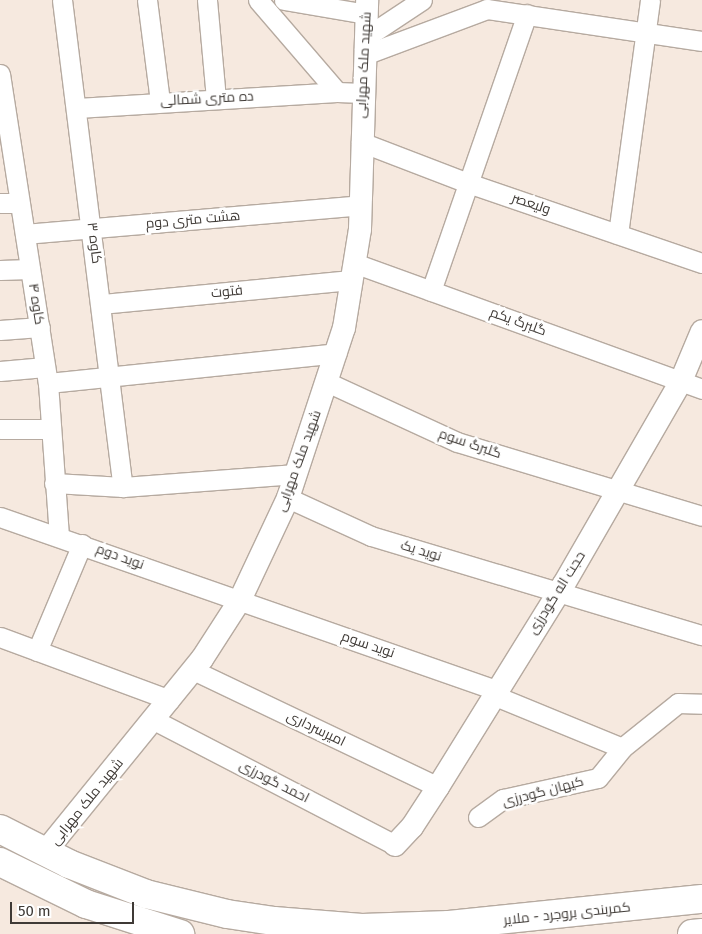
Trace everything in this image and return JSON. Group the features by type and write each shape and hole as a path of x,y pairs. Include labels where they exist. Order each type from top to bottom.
{"highway":[{"name":"کمربندی بروجرد - ملایر","path":"0,829 45,852 119,884 174,901 227,914 334,927 389,928 528,919 702,899"},
{"path":"0,862 86,904 180,934"},
{"path":"692,934 702,933"}],"street":[{"name":"کاوه ۳","path":"62,0 102,304 123,487"},
{"path":"147,0 160,102"},
{"path":"207,0 216,98"},
{"path":"258,0 337,92"},
{"path":"284,0 367,7"},
{"path":"365,46 422,0"},
{"path":"618,234 650,0"},
{"name":"شهید ملک مهرابی","path":"45,852 193,670 240,600 288,498 336,353 353,272 360,205 367,7"},
{"path":"365,46 487,8 702,41"},
{"path":"430,291 527,14"},
{"name":"کاوه ۴","path":"0,77 40,327 51,429 59,536"},
{"name":"ده متری شمالی","path":"76,108 216,98 337,92 363,93"},
{"name":"ولیعصر","path":"361,142 468,183 702,263"},
{"path":"0,203 19,203"},
{"name":"هشت متری دوم","path":"25,234 360,205"},
{"path":"0,270 30,269"},
{"name":"گلبرگ یکم","path":"353,272 430,291 702,389"},
{"name":"فتوت","path":"102,304 353,272"},
{"path":"0,330 40,327"},
{"name":"حجت اله گودرزی","path":"395,844 412,827 559,592 681,381 702,331"},
{"path":"0,371 110,378 336,353"},
{"name":"گلبرگ سوم","path":"327,382 457,442 702,516"},
{"path":"0,429 51,429"},
{"path":"54,483 123,487 296,474"},
{"name":"نوید یک","path":"288,498 371,536 702,635"},
{"name":"نوید دوم","path":"0,518 59,536 240,600"},
{"path":"37,651 82,544"},
{"name":"نوید سوم","path":"240,600 495,692 622,748"},
{"path":"0,638 170,700"},
{"name":"امیرسرداری","path":"193,670 438,787"},
{"name":"کیهان گودرزی","path":"478,817 503,799 598,778 622,748 678,703 702,704"},
{"name":"احمد گودرزی","path":"154,720 395,844"}]}
